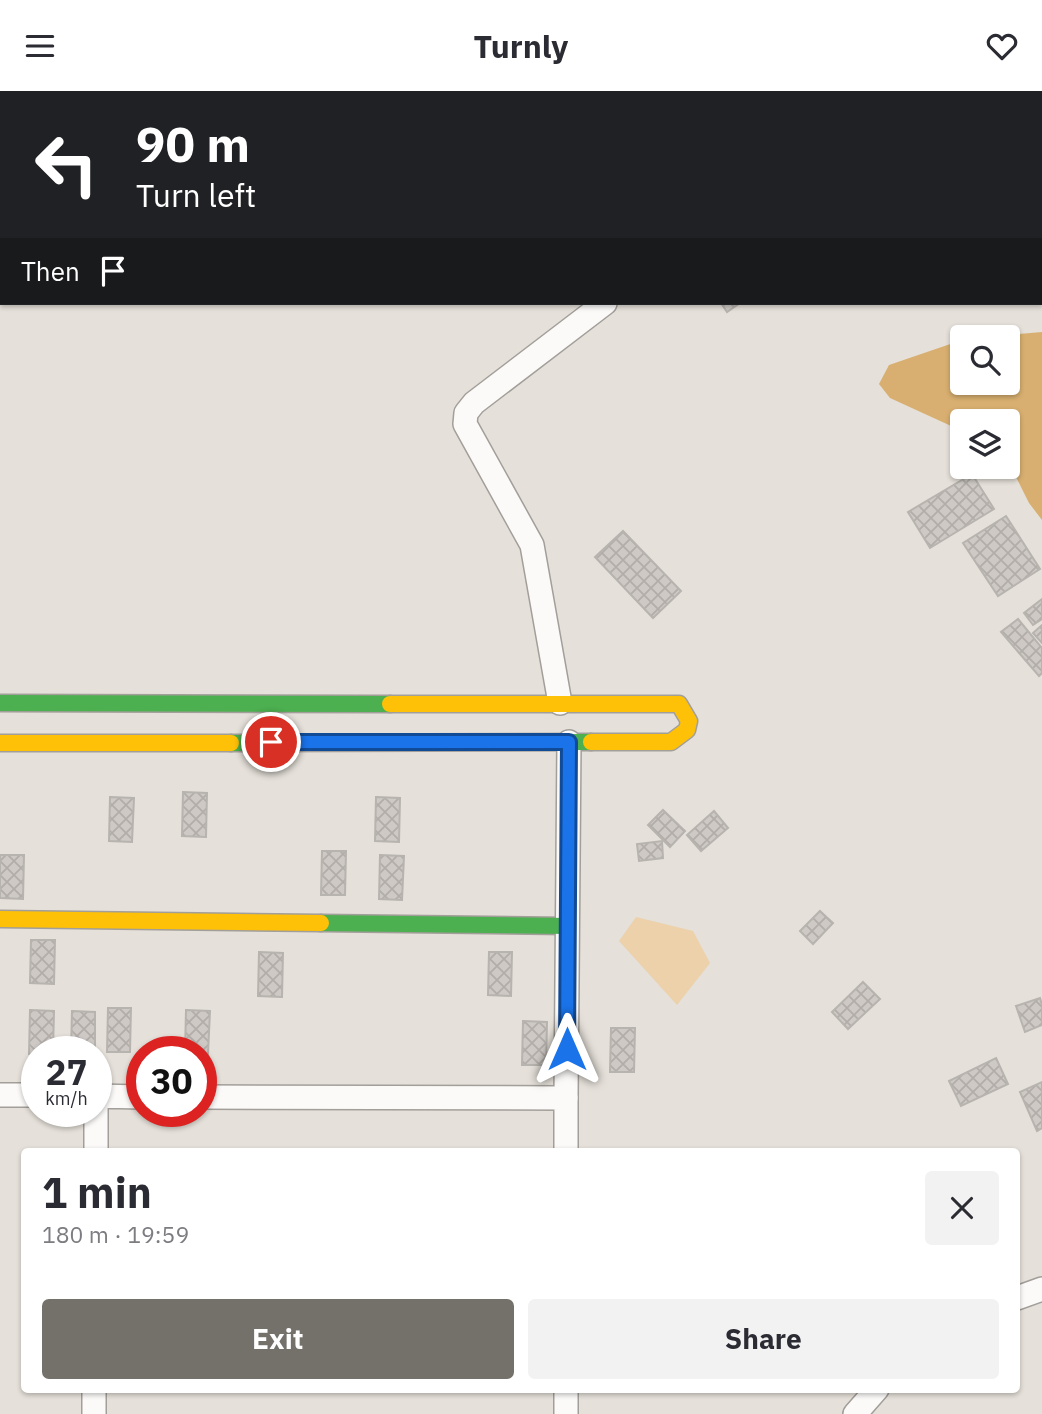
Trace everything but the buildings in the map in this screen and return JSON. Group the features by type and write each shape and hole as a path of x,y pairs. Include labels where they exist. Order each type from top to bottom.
{"street":[{"path":"560,703 532,545 465,424 466,413 474,403 602,305"},
{"path":"0,702 679,704 685,709 689,719 688,730 683,738 671,742 0,743"},
{"path":"566,1148 569,742"},
{"path":"0,919 567,926"},
{"path":"0,1095 21,1095"},
{"path":"217,1097 566,1098"},
{"path":"96,1127 96,1148"},
{"path":"1020,1297 1042,1289"},
{"path":"94,1393 94,1414"},
{"path":"566,1393 566,1414"},
{"path":"855,1414 873,1393"}],"shaded area":[{"path":"1042,332 1042,520 1029,503 1017,479 1020,479 1020,409 950,409 950,426 890,398 879,384 889,365 950,344 950,395 1020,395 1020,334"},
{"path":"636,917 693,931 710,963 677,1005 619,941"}],"traffic: fast":[{"path":"0,703 390,704"},
{"path":"231,743 591,742"},
{"path":"321,923 567,926"}],"traffic: slow":[{"path":"390,704 679,704 689,721 687,730 671,742 591,742"},
{"path":"0,743 231,743"},
{"path":"0,919 321,923"}],"route":[{"path":"271,742 569,742 567,1049"}]}
